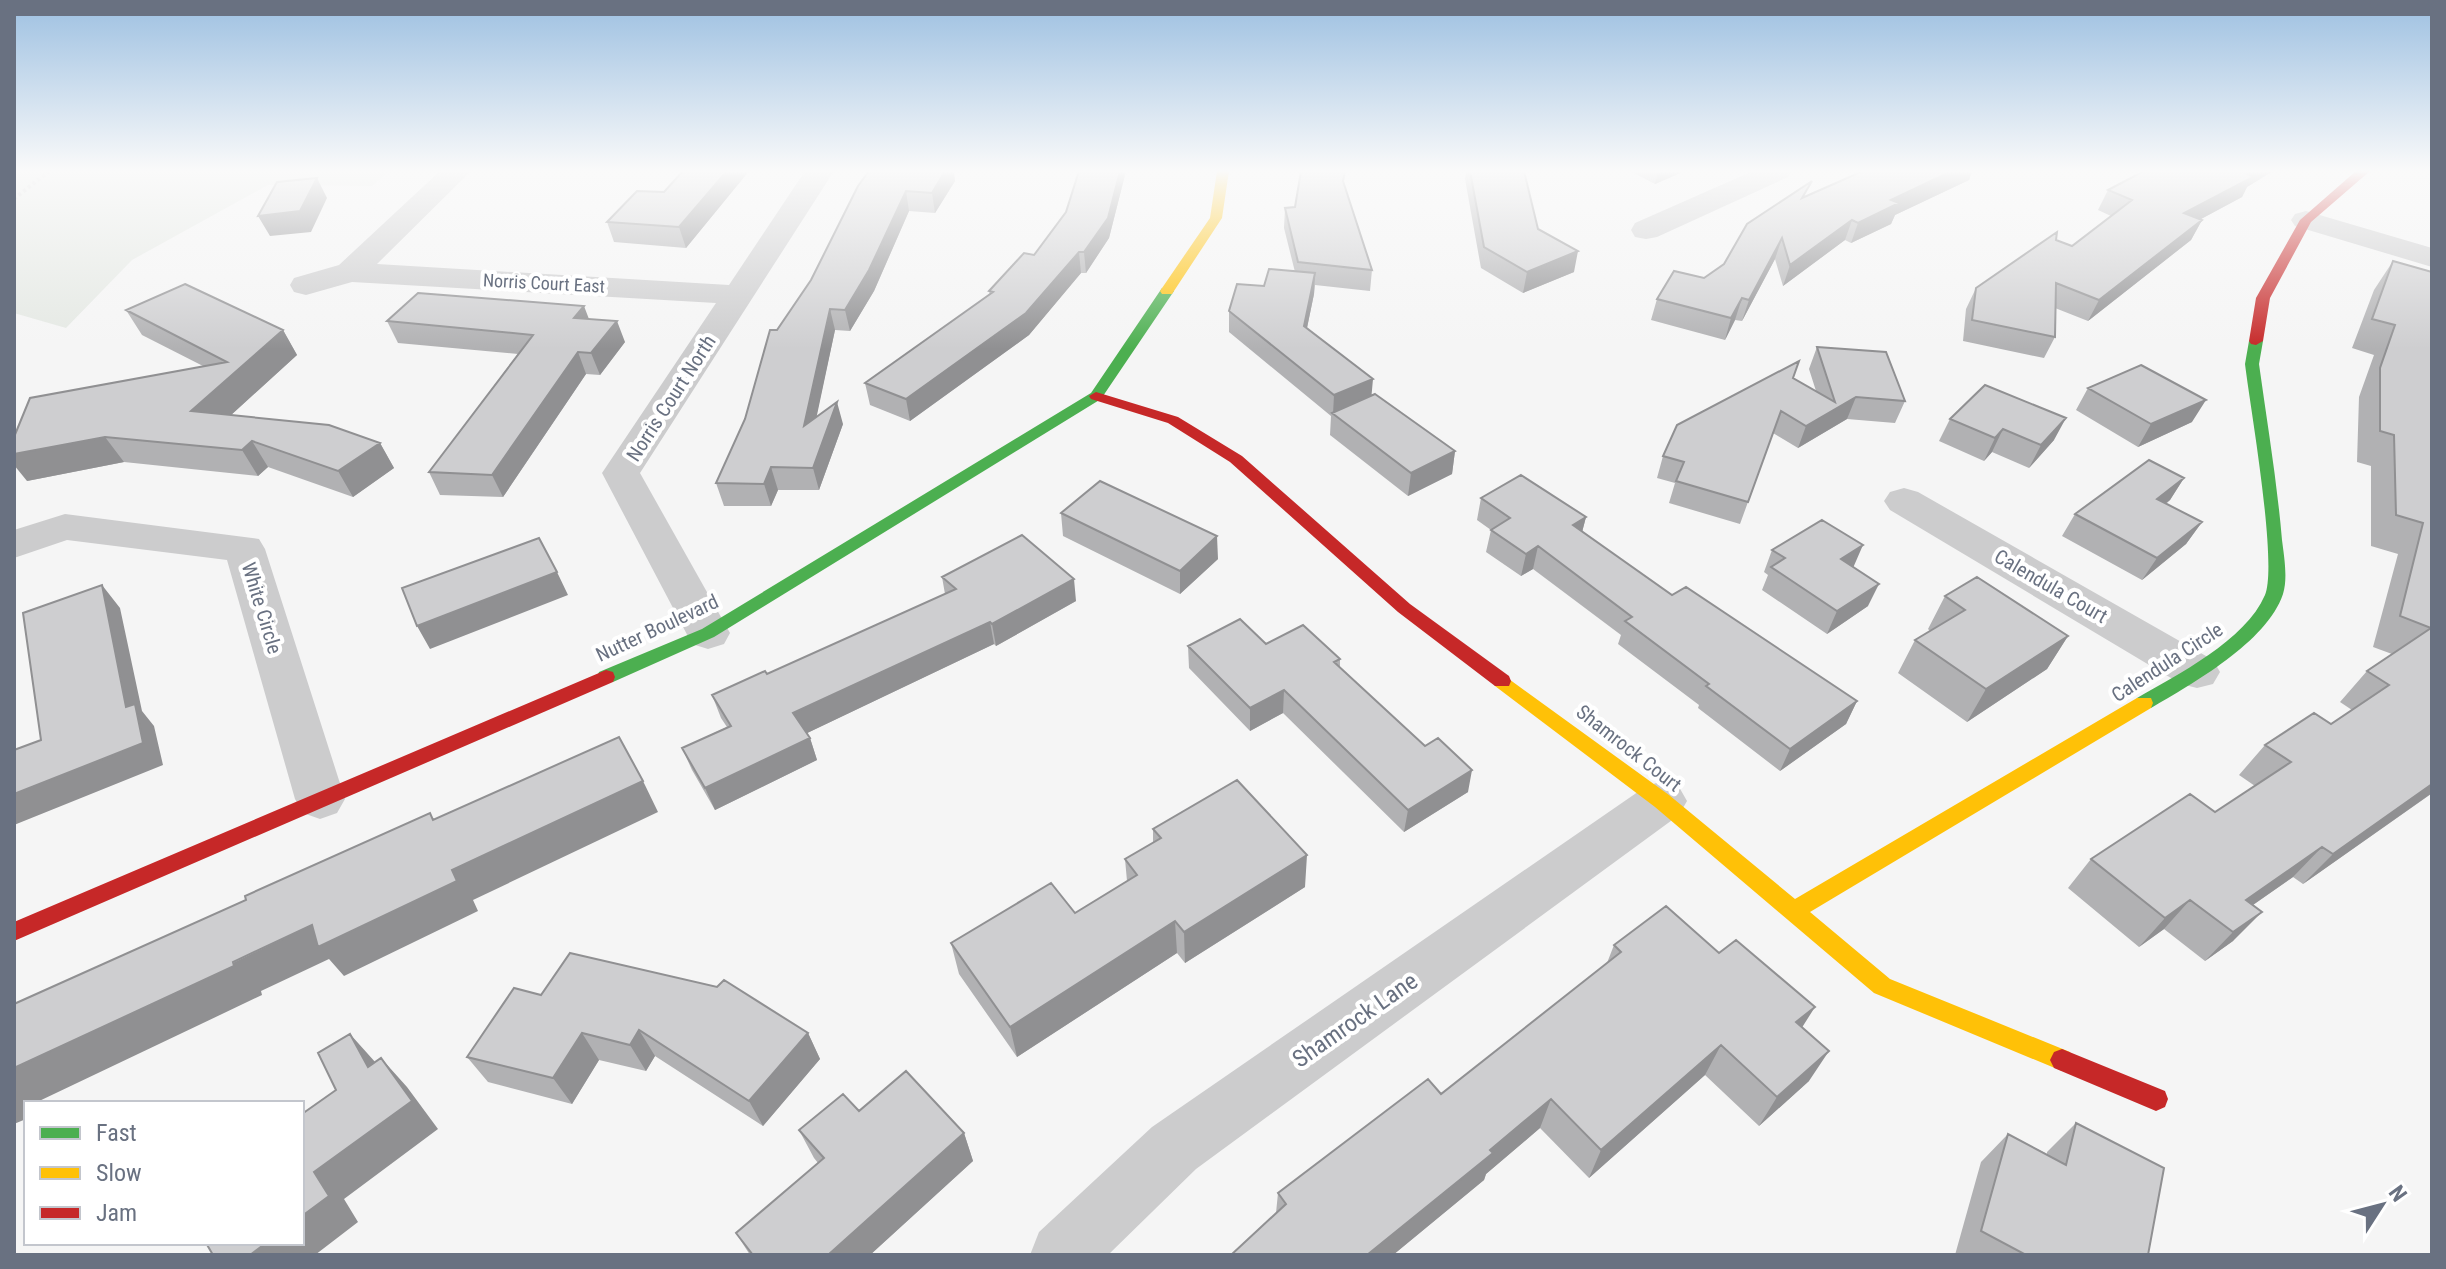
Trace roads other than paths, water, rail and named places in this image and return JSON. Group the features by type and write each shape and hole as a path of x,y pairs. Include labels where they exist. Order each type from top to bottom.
{"street":[{"path":"306,285 350,272 394,230"},
{"name":"Norris Court North","path":"708,633 621,473 781,230"},
{"name":"Nutter Boulevard","path":"14,932 708,633 1096,396 1208,230"},
{"name":"Calendula Circle","path":"1792,912 2197,672 2244,638 2276,592 2275,549 2252,364 2263,298 2300,230"},
{"path":"2340,230 2432,258"},
{"name":"Norris Court East","path":"350,272 739,295"},
{"name":"Shamrock Court","path":"1096,396 1173,420 1236,459 1404,608 1662,801 1882,986 2156,1099"},
{"name":"Calendula Court","path":"1904,501 2197,672"},
{"name":"White Circle","path":"14,544 65,527 244,549 320,799"},
{"name":"Shamrock Lane","path":"1062,1255 1174,1148 1662,801"}]}
